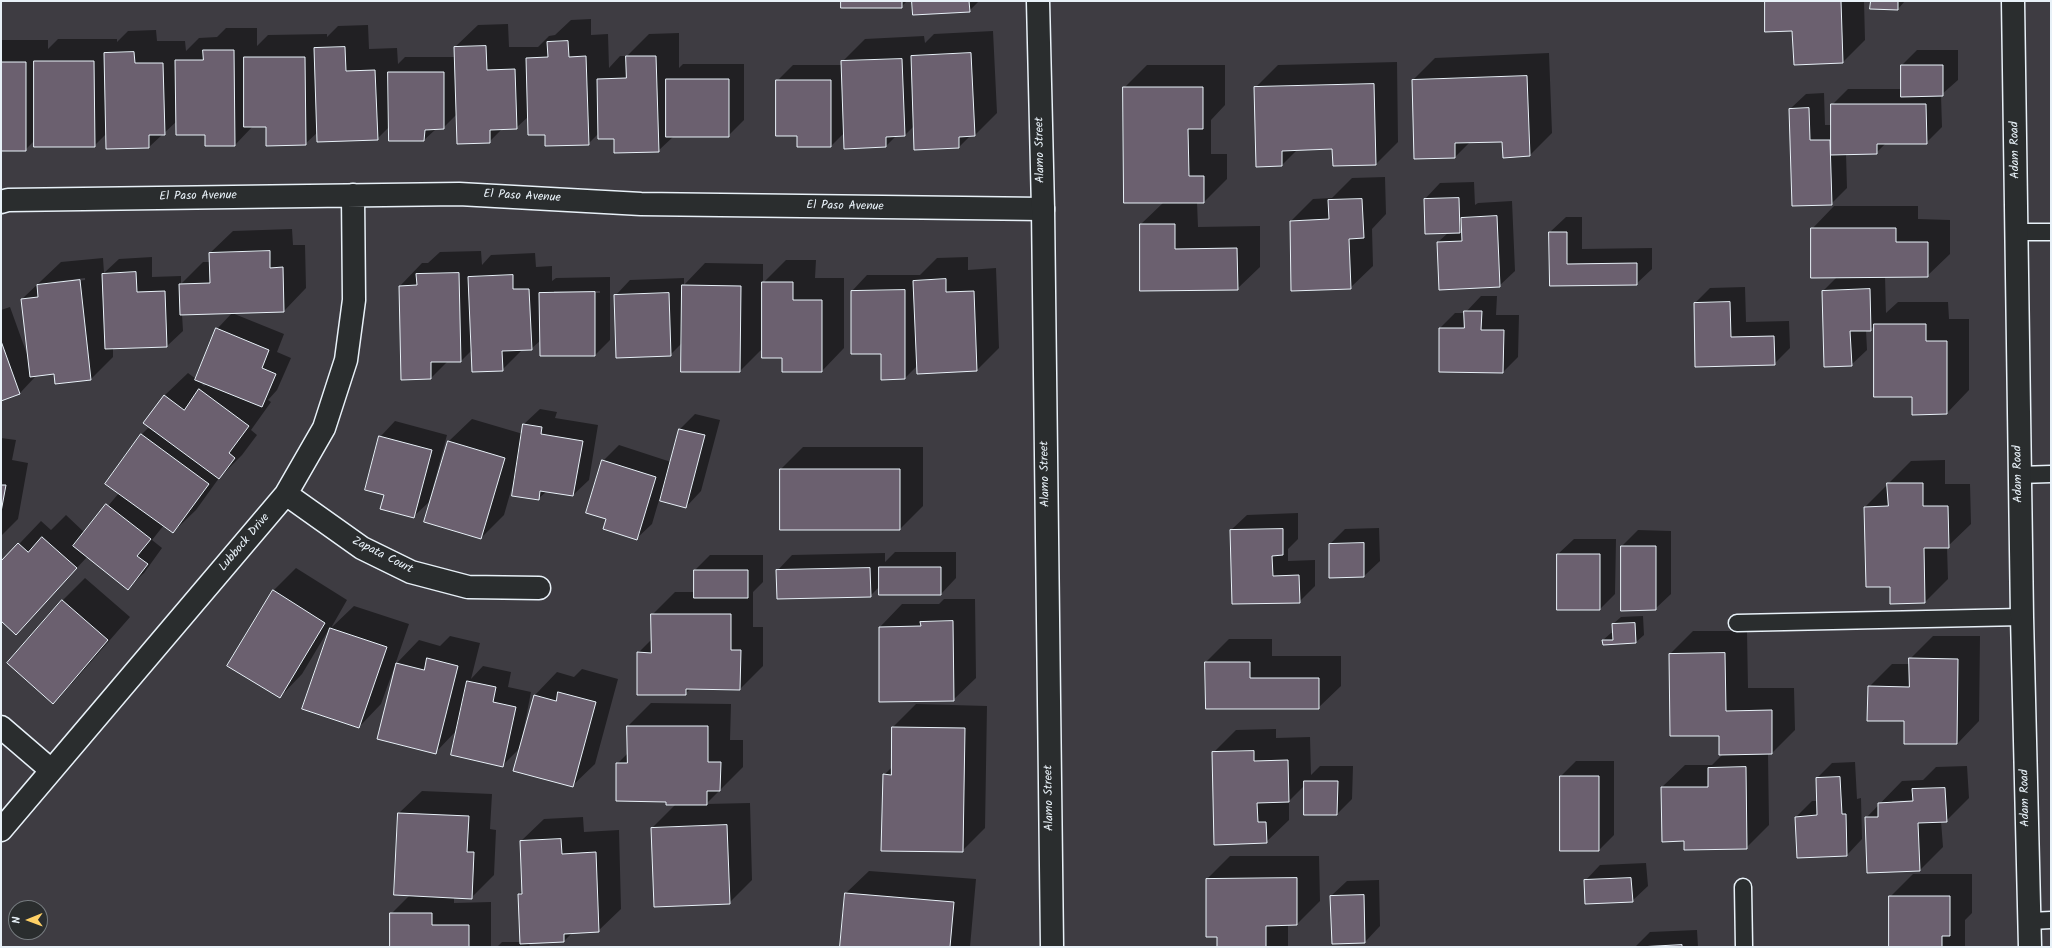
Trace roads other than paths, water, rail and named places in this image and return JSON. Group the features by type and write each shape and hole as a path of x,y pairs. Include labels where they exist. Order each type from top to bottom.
{"street":[{"name":"Alamo Street","path":"1038,1 1043,210 1052,947"},
{"name":"Adam Road","path":"2013,1 2019,475 2030,947"},
{"name":"El Paso Avenue","path":"1,202 8,200 458,194 641,204 1043,210"},
{"name":"Lubbock Drive","path":"1,830 286,494 324,428 346,360 354,300 353,195"},
{"name":"Zapata Court","path":"286,494 362,548 411,572 468,586 539,588"},
{"path":"1,727 52,770"}],"lane":[{"path":"2017,232 2051,232"},
{"path":"2019,475 2051,474"},
{"path":"1737,623 2022,617"},
{"path":"1744,887 1744,947"},
{"path":"2030,921 2051,920"}]}
